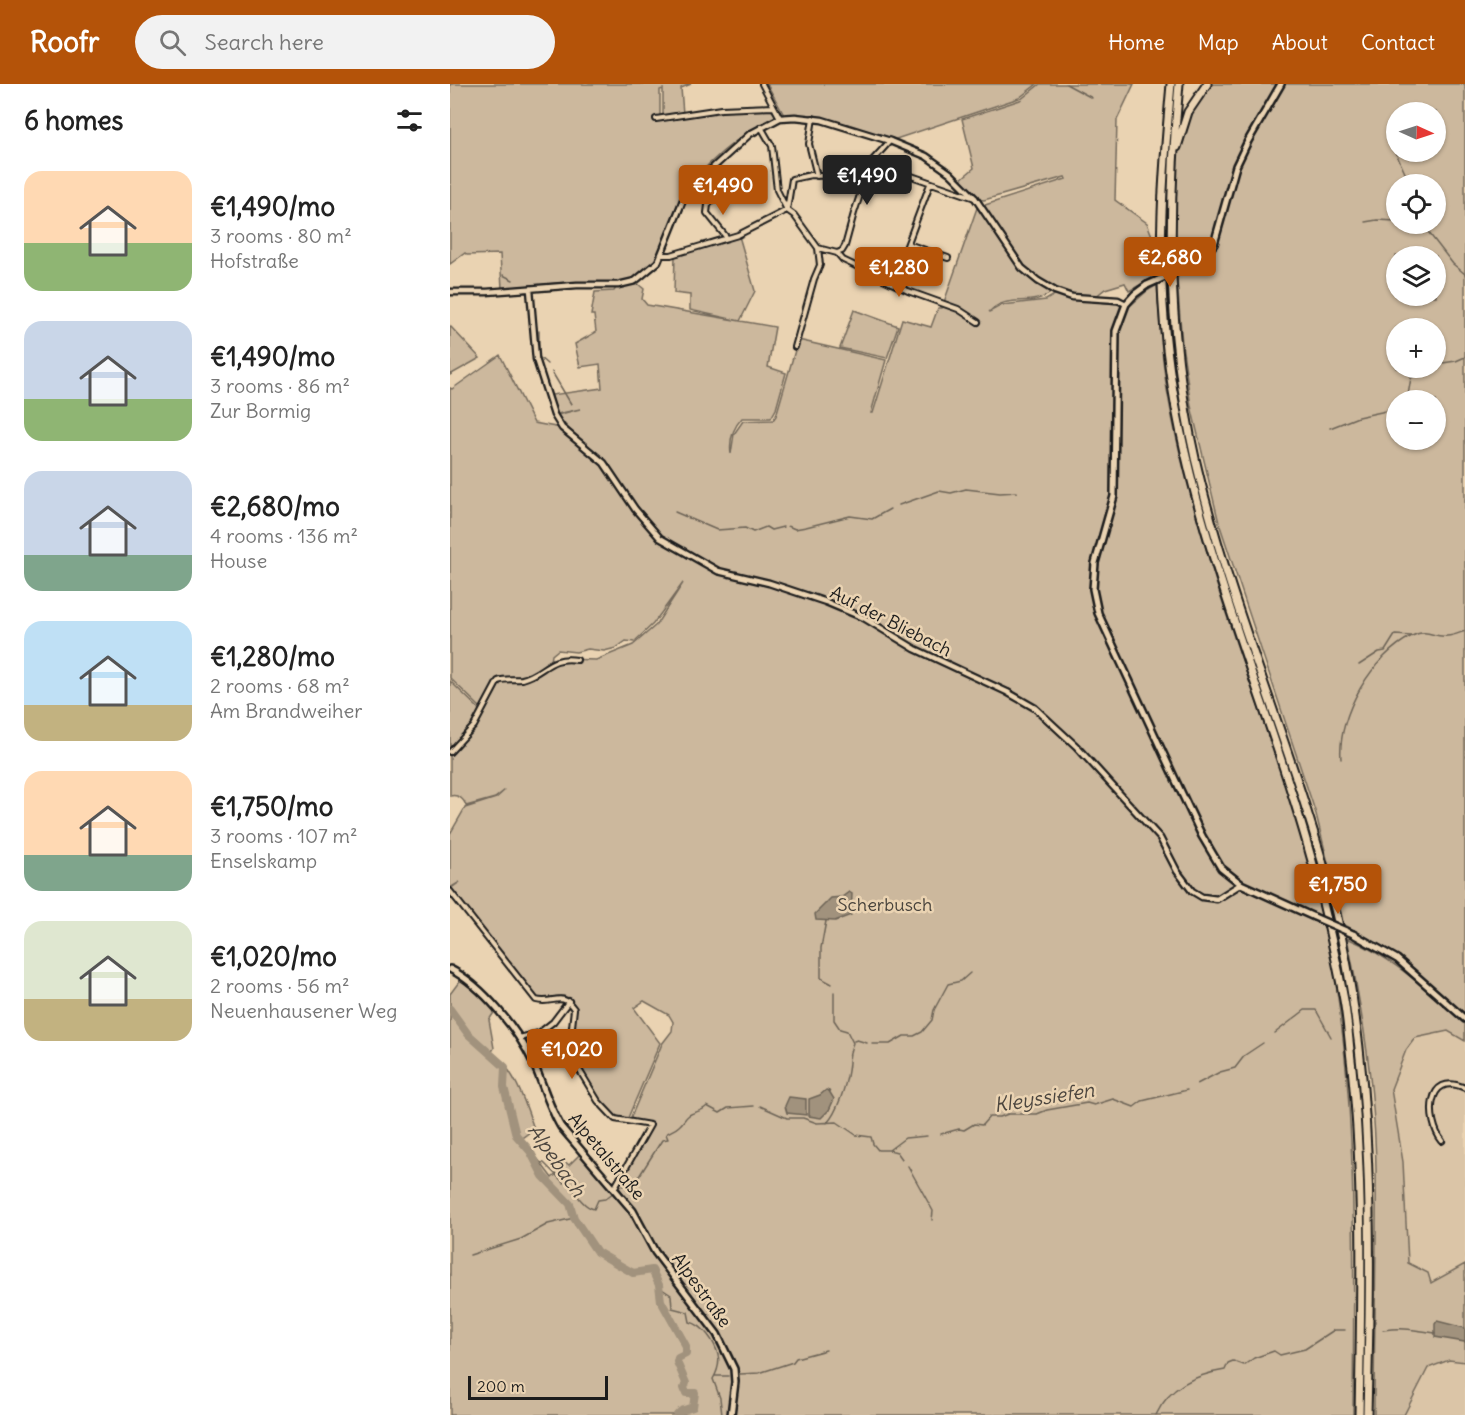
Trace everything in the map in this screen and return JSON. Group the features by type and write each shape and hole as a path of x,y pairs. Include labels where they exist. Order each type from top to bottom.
{"highway":[{"path":"1171,84 1161,191 1161,263 1167,349 1177,411 1216,570 1300,818 1326,917 1344,1002 1354,1093 1360,1184 1359,1415"},
{"path":"1179,84 1170,191 1172,309 1177,358 1200,481 1224,566 1308,815 1336,914 1352,1001 1363,1092 1369,1184 1367,1415"},
{"path":"1172,154 1188,112 1207,84"}],"main road":[{"path":"1281,84 1236,166 1214,244 1199,261 1147,285 1135,294 1126,304 1120,317 1115,340 1114,496 1095,563 1093,589 1096,605 1112,647 1202,836 1221,868 1241,884 1353,934 1397,959 1465,1019"},
{"name":"Alpetalstraße","path":"450,969 472,982 519,1038 534,1063 553,1113 561,1127 615,1187 638,1218 656,1252"},
{"name":"Alpestraße","path":"656,1252 717,1334 734,1368 735,1382 731,1415"}],"street":[{"path":"762,84 780,118"},
{"path":"656,119 721,109 773,107"},
{"path":"450,292 577,285 624,285 648,272 662,255 683,200 692,187 729,151 761,127 780,118 813,118 890,141 918,152 940,165 975,198 1022,268 1038,281 1055,291 1072,297 1118,300 1126,304"},
{"path":"813,118 809,144 817,176"},
{"path":"761,127 772,146 777,190 787,210 794,214 818,248 820,266 814,279 795,347"},
{"path":"837,253 846,246 871,162 890,141"},
{"path":"871,162 975,198"},
{"path":"787,210 792,179 811,175 847,176 865,167 869,168"},
{"path":"893,283 930,184"},
{"path":"718,194 708,206 707,213 727,238"},
{"path":"662,255 670,255 738,235 787,210"},
{"path":"908,244 948,258"},
{"path":"818,248 837,253 843,260 958,309 978,322"},
{"name":"Auf der Bliebach","path":"530,289 537,359 554,415 562,428 604,464 635,509 660,538 718,571 769,583 826,602 864,618 915,649 981,679 1035,708 1076,746 1153,829 1181,878 1192,891 1202,897 1217,899 1241,884"},
{"path":"450,752 474,726 498,681 524,678 556,660 576,660"},
{"path":"450,891 536,1000 543,1002 562,998 569,1001 574,1009 569,1053 598,1101 615,1119 650,1125 615,1187"},
{"path":"519,1038 538,1033 553,1022 569,1001"},
{"path":"1442,1141 1436,1134 1434,1123 1432,1103 1434,1094 1440,1087 1447,1084 1456,1084 1465,1088"}],"shaded area":[{"path":"849,892 852,894 851,915 835,921 816,920 815,914 831,898 842,897"},
{"path":"1448,1031 1465,1041 1465,1264 1431,1283 1428,1273 1408,1263 1403,1162 1391,1089 1406,1050 1415,1038"},
{"path":"826,1090 834,1099 829,1110 821,1118 809,1116 809,1099"},
{"path":"789,1097 806,1099 806,1115 787,1113 785,1106"},
{"path":"1437,1321 1465,1328 1465,1342 1435,1337"},
{"path":"1449,1360 1465,1362 1465,1415 1404,1415 1428,1368"}],"green space":[{"path":"450,84 691,84 681,88 683,114 663,117 663,89 660,90 660,121 719,112 770,108 776,116 736,141 699,174 681,199 658,254 644,272 619,282 574,282 502,288 500,254 467,255 465,253 450,264"},
{"path":"767,84 1037,84 1019,98 893,140 820,117 784,115"},
{"path":"1040,84 1134,84 1117,120 1115,200 1147,223 1152,236 1156,276 1129,291 1125,283 1105,289 1095,297 1072,293 1039,279 1015,255 982,206 1066,179 1065,177 984,200 976,199 961,179 974,168 962,119 1020,100"},
{"path":"1211,84 1465,84 1465,1017 1392,955 1343,924 1316,814 1219,523 1191,406 1182,344 1175,253 1175,190 1179,146 1194,107"},
{"name":"Scherbusch","path":"978,205 1021,269 1052,292 1036,299 1004,303 989,312 1002,305 1046,300 1056,294 1130,306 1157,285 1166,381 1187,483 1226,613 1300,829 1324,918 1335,979 1349,1103 1352,1165 1353,1415 733,1415 738,1382 736,1367 719,1334 657,1252 639,1217 618,1186 650,1130 645,1121 636,1122 631,1120 631,1117 662,1044 672,1031 673,1022 669,1015 644,1001 634,1008 660,1043 627,1120 617,1117 601,1103 569,1053 575,1021 574,1005 570,999 561,996 539,1000 450,889 460,882 450,888 450,834 465,808 496,798 505,790 495,798 466,806 460,798 450,796 450,755 478,723 498,683 504,680 522,680 563,659 596,660 633,645 656,625 683,583 653,624 634,642 626,641 616,648 604,651 558,650 552,655 551,661 527,676 506,677 495,682 481,708 450,678 450,388 452,389 500,355 534,423 561,428 572,437 573,434 557,415 580,409 557,414 551,395 602,388 600,364 580,367 575,344 596,332 594,315 591,315 595,292 614,291 616,288 637,283 644,289 642,299 647,305 775,327 768,367 786,373 776,409 771,418 742,418 732,435 731,454 734,434 743,421 773,420 776,416 798,340 886,360 871,413 873,413 902,319 931,327 938,308 942,308"},
{"path":"739,236 755,291 740,321 690,310 690,295 674,293 675,255"},
{"path":"854,310 898,326 887,358 840,348"},
{"path":"450,326 480,358 450,375"},
{"path":"450,681 478,708 480,714 471,728 450,751"},
{"path":"1347,938 1395,965 1465,1023 1465,1041 1448,1031 1415,1038 1406,1050 1391,1089 1403,1162 1408,1263 1428,1273 1431,1283 1465,1264 1465,1362 1449,1360 1428,1368 1404,1415 1374,1415 1375,1140 1367,1053"},
{"path":"462,978 495,1011 489,1020 494,1048 491,1053 513,1076 534,1129 522,1138 552,1178 562,1169 559,1163 563,1160 569,1165 581,1153 627,1204 654,1253 716,1335 732,1369 734,1381 729,1415 450,1415 450,994"}],"waterway":[{"path":"1066,84 1092,98"},
{"path":"1400,162 1405,174"},
{"path":"1365,222 1386,220"},
{"path":"1430,234 1453,264 1465,274"},
{"path":"503,275 513,280"},
{"path":"539,331 539,357 547,364"},
{"path":"1446,362 1465,357"},
{"path":"552,372 571,404"},
{"path":"1409,390 1411,378"},
{"path":"1330,428 1358,417 1386,411"},
{"path":"899,505 939,491 951,493 966,489 1000,493 1017,492"},
{"path":"788,526 795,529 850,516 872,519 890,509"},
{"path":"675,512 717,530 745,528 753,532 766,527 771,530 783,527"},
{"path":"1341,759 1341,742 1351,706 1360,688 1384,657 1398,645 1418,634 1447,636 1465,631"},
{"path":"1359,665 1379,652 1385,651 1395,635 1411,636"},
{"path":"826,921 821,948 821,978 832,984"},
{"path":"872,1044 890,1044 904,1036 914,1036 922,1032 932,1020 934,1010 948,984 961,981 970,973"},
{"path":"827,1123 838,1106 843,1091 853,1043 847,1031 840,1029 834,1020 834,992"},
{"name":"Alpebach","path":"450,1009 468,1034 505,1067 504,1087 516,1135 530,1151 543,1176 570,1204 574,1218 597,1252 633,1273 652,1270 659,1285 661,1301 686,1346 686,1354 678,1358 677,1362 686,1383 684,1388 686,1393 695,1393 693,1407 677,1415"},
{"name":"Kleyssiefen","path":"1275,1033 1305,1010 1316,1010 1331,1037"},
{"path":"854,1041 867,1043"},
{"name":"Kleyssiefen","path":"1197,1084 1220,1072 1235,1068 1245,1055 1263,1043"},
{"name":"Kleyssiefen","path":"941,1134 959,1129 964,1130 974,1124 982,1125 989,1117 1008,1114 1037,1114 1087,1103 1094,1105 1113,1099 1134,1107 1142,1101 1187,1090"},
{"name":"Kleyssiefen","path":"622,1186 638,1178 662,1140 668,1139 666,1134 689,1115 707,1106 720,1113 728,1108 754,1106"},
{"name":"Kleyssiefen","path":"760,1106 787,1118 803,1118 817,1123 837,1122 856,1135 871,1137 878,1150 889,1150 905,1138 927,1136"},
{"path":"889,1150 897,1152 902,1159"},
{"name":"Kleyssiefen","path":"536,1162 544,1163 564,1183 570,1184 580,1199 590,1208 594,1209 598,1200 605,1199 614,1192"},
{"path":"908,1166 933,1211 932,1220"},
{"path":"470,1255 521,1239 548,1224 574,1218"},
{"path":"659,1287 671,1295 672,1308 688,1312 690,1322 704,1330 714,1345 719,1361 713,1379 720,1398 722,1415"},
{"path":"1383,1330 1404,1329 1435,1333"},
{"path":"1156,1415 1161,1405 1175,1390 1193,1379 1225,1370 1228,1363 1233,1361 1244,1365 1254,1358 1274,1351 1280,1355 1305,1349 1334,1330 1345,1330"},
{"path":"740,1374 759,1373 793,1362 796,1358 826,1350"},
{"path":"715,1376 728,1376"}]}
